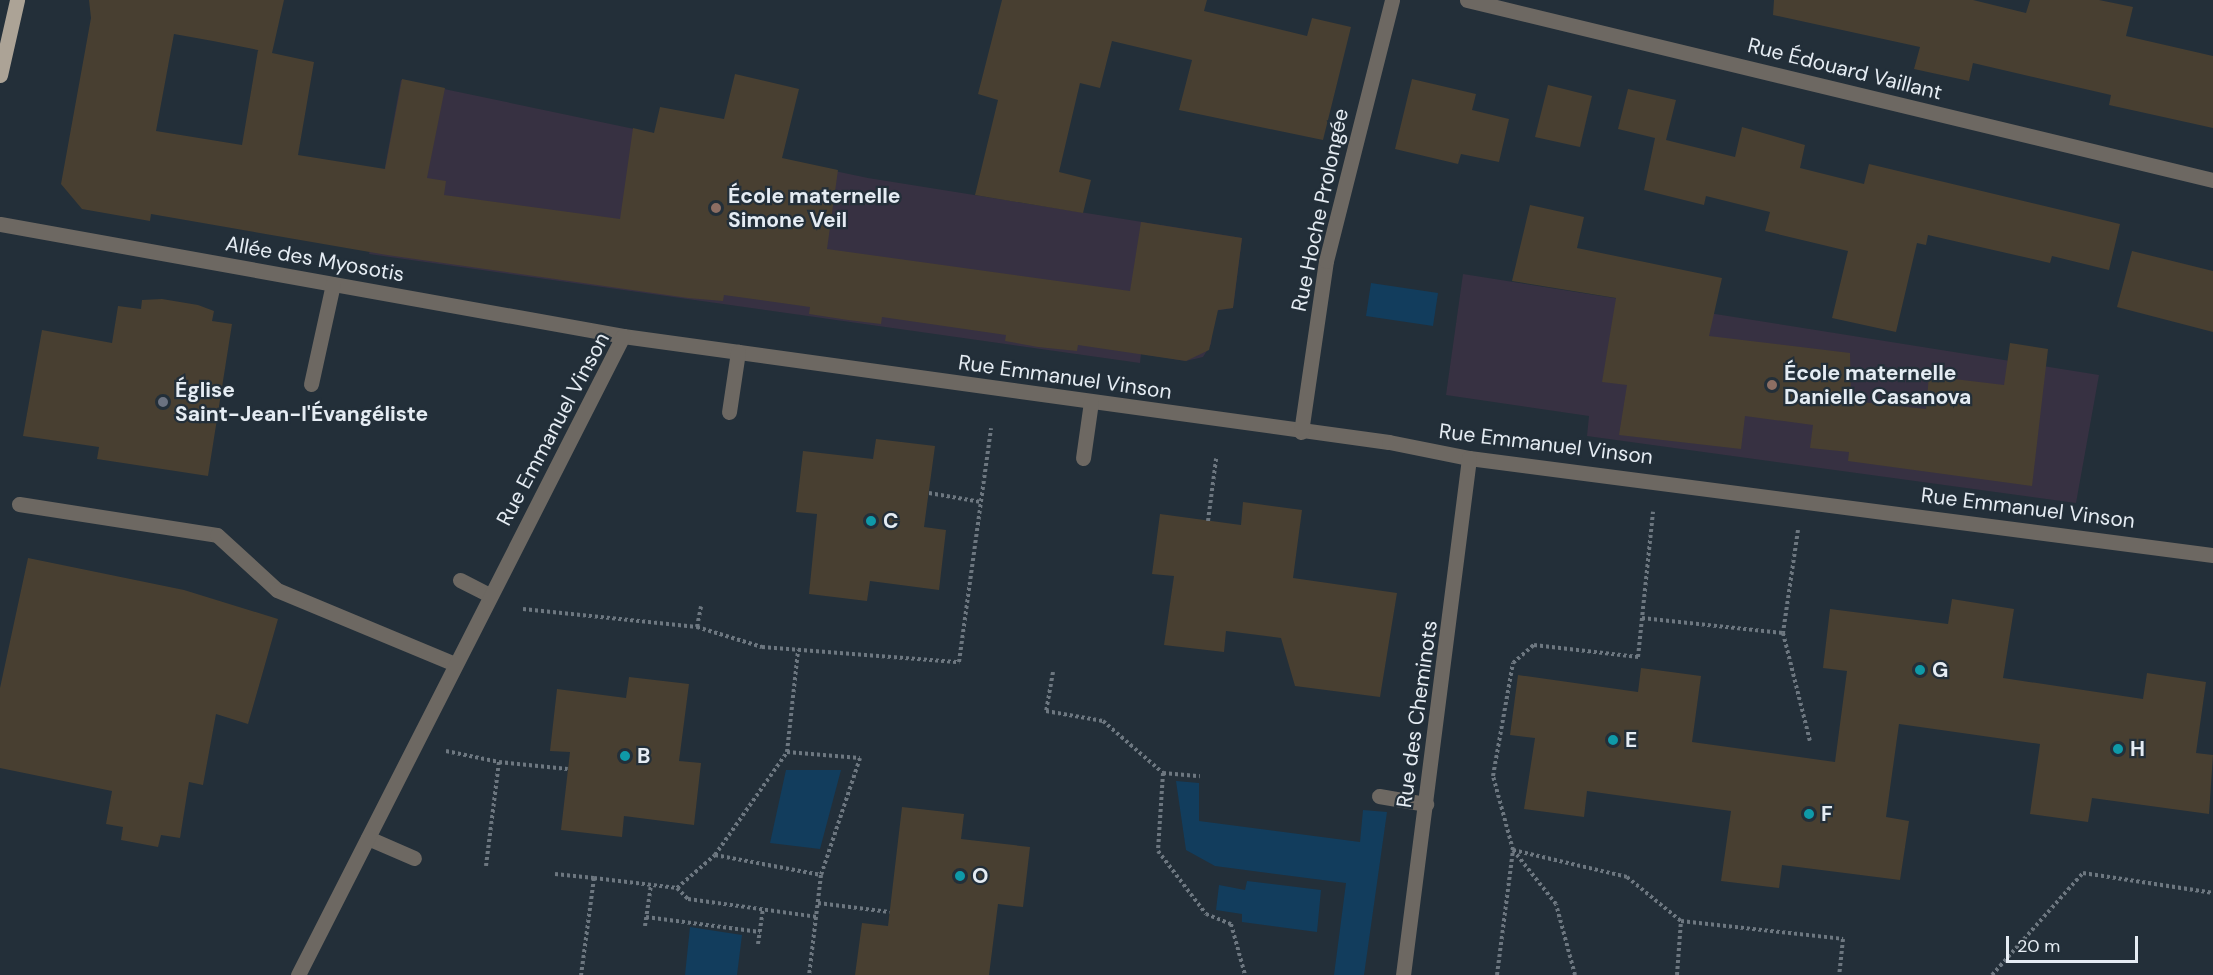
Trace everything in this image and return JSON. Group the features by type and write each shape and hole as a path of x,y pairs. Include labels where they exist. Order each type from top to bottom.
{"main road":[{"path":"0,75 17,0"}],"street":[{"name":"Rue Hoche Prolongée","path":"1301,432 1326,261 1392,0"},
{"name":"Rue Édouard Vaillant","path":"1467,0 2213,180"},
{"name":"Allée des Myosotis","path":"0,224 623,336"},
{"path":"311,384 333,284"},
{"name":"Rue Emmanuel Vinson","path":"298,975 455,664 487,594 623,336 1301,432 1468,458 1657,480 2213,555"},
{"path":"729,412 738,352"},
{"path":"1083,458 1091,402"},
{"name":"Rue des Cheminots","path":"1403,975 1468,458"},
{"path":"19,504 217,535 277,590 455,664"},
{"path":"460,580 487,594"},
{"path":"1379,796 1426,804"},
{"path":"368,838 414,858"}],"path":[{"path":"523,609 697,627 762,647 959,662 991,429"},
{"path":"1209,521 1216,459"},
{"path":"1497,975 1513,850 1493,776 1513,663 1534,645 1638,657 1657,480"},
{"path":"929,493 981,502"},
{"path":"1803,500 1783,633 1810,741"},
{"path":"697,627 701,606"},
{"path":"1642,618 1783,633"},
{"path":"677,888 715,855 787,752 798,650"},
{"path":"1053,672 1046,711 1103,721 1163,773 1200,776"},
{"path":"446,750 499,762 568,769"},
{"path":"787,752 860,758 821,875 809,975"},
{"path":"486,866 499,762"},
{"path":"1163,773 1158,851 1206,915 1232,924 1245,975"},
{"path":"1513,850 1627,877 1681,921 1843,939 1839,975"},
{"path":"1513,850 1556,904 1575,975"},
{"path":"715,855 821,875"},
{"path":"1992,975 2083,873 2213,893"},
{"path":"555,874 677,888 688,899 816,917"},
{"path":"581,975 594,878"},
{"path":"645,926 651,885"},
{"path":"818,903 890,912"},
{"path":"758,944 763,910"},
{"path":"646,917 760,932"},
{"path":"1677,975 1681,921"}],"shaded area":[{"name":"École maternelle Simone Veil","path":"401,80 868,178 1242,238 1233,308 1214,311 1211,344 1203,357 1186,361 1141,354 1140,363 369,254"},
{"name":"École maternelle Danielle Casanova","path":"1463,274 2099,375 2076,503 1587,436 1589,416 1446,395"},
{"path":"1371,283 1438,293 1433,326 1366,316"},
{"path":"786,770 841,770 820,849 770,843"},
{"path":"1176,781 1199,783 1199,821 1360,842 1363,810 1387,812 1364,975 1334,975 1346,883 1215,866 1186,850"},
{"path":"1247,881 1321,890 1317,932 1242,922 1242,914 1216,910 1219,885 1245,890"},
{"path":"690,927 742,935 737,975 685,975"}],"building":[{"name":"École maternelle Simone Veil","path":"89,0 284,0 272,53 314,62 298,155 385,169 402,79 445,88 427,178 446,181 444,195 620,219 633,128 654,133 660,107 724,119 735,74 799,89 782,158 838,170 827,249 1130,291 1141,222 1242,238 1233,308 1218,310 1209,350 1186,361 1078,345 1077,351 1038,347 1005,341 1006,335 882,317 881,324 848,320 809,314 810,307 724,295 723,301 688,298 387,255 151,214 150,221 82,209 61,184 91,18","holes":["174,34 258,50 242,145 156,131"]},
{"path":"1002,0 1207,0 1204,11 1307,36 1312,18 1351,27 1323,140 1179,110 1192,60 1112,41 1100,88 1080,83 1059,172 1091,180 1083,213 975,195 998,100 978,94"},
{"path":"1774,0 1973,0 2026,13 2030,0 2099,0 2133,7 2126,36 2213,56 2213,128 2109,105 2111,95 1973,63 1969,81 1914,69 1920,47 1773,15"},
{"path":"1412,79 1476,94 1472,110 1509,119 1499,162 1461,154 1458,164 1395,149"},
{"path":"1548,85 1592,96 1580,147 1535,137"},
{"path":"1628,89 1676,100 1666,140 1735,157 1742,127 1805,145 1800,168 1864,184 1869,164 2120,224 2109,270 2052,256 2050,263 1928,235 1926,245 1917,243 1896,332 1832,318 1848,251 1765,231 1770,212 1706,196 1704,205 1644,190 1655,138 1618,129"},
{"path":"1530,205 1584,217 1577,248 1722,278 1709,336 1850,353 1851,401 1926,409 1929,376 2004,385 2010,343 2048,349 2032,486 1848,461 1849,452 1810,448 1813,425 1745,416 1741,449 1619,435 1627,385 1602,382 1616,298 1512,281"},
{"path":"2132,251 2213,271 2213,332 2117,307"},
{"name":"Église Saint-Jean-l'Évangéliste","path":"162,299 198,305 214,311 212,321 232,324 208,476 97,459 99,447 23,436 42,330 112,343 118,306 141,309 142,300"},
{"name":"C","path":"876,439 935,446 924,527 946,530 939,590 870,581 867,601 809,594 817,514 796,512 803,451 873,459"},
{"path":"1243,502 1302,510 1293,578 1397,593 1380,697 1295,686 1281,638 1226,631 1224,652 1164,645 1174,576 1152,574 1160,514 1241,525"},
{"path":"28,558 184,590 278,619 248,724 216,714 203,785 189,782 180,838 161,835 158,847 121,840 123,827 106,824 112,791 0,768 0,688"},
{"path":"1952,599 2014,609 2003,678 2143,699 2147,673 2206,682 2196,753 2213,755 2209,814 2092,798 2088,822 2030,814 2040,744 1899,724 1886,817 1909,821 1900,880 1782,865 1779,888 1721,881 1731,811 1587,791 1584,817 1524,809 1535,738 1510,735 1518,675 1638,692 1641,668 1701,676 1692,742 1835,762 1847,671 1823,668 1830,609 1948,624"},
{"name":"B","path":"629,677 689,684 679,761 701,763 694,825 624,816 622,837 561,830 570,752 550,751 557,689 626,698"},
{"name":"O","path":"902,807 964,814 961,839 1030,847 1023,907 998,904 989,975 855,975 862,923 888,926"}],"place":[{"name":"École maternelle Simone Veil","path":"716,208"},
{"name":"École maternelle Danielle Casanova","path":"1772,385"},
{"name":"Église Saint-Jean-l'Évangéliste","path":"163,402"},
{"name":"C","path":"871,521"},
{"name":"G","path":"1920,670"},
{"name":"E","path":"1613,740"},
{"name":"H","path":"2118,749"},
{"name":"B","path":"625,756"},
{"name":"F","path":"1809,814"},
{"name":"O","path":"960,876"}]}
